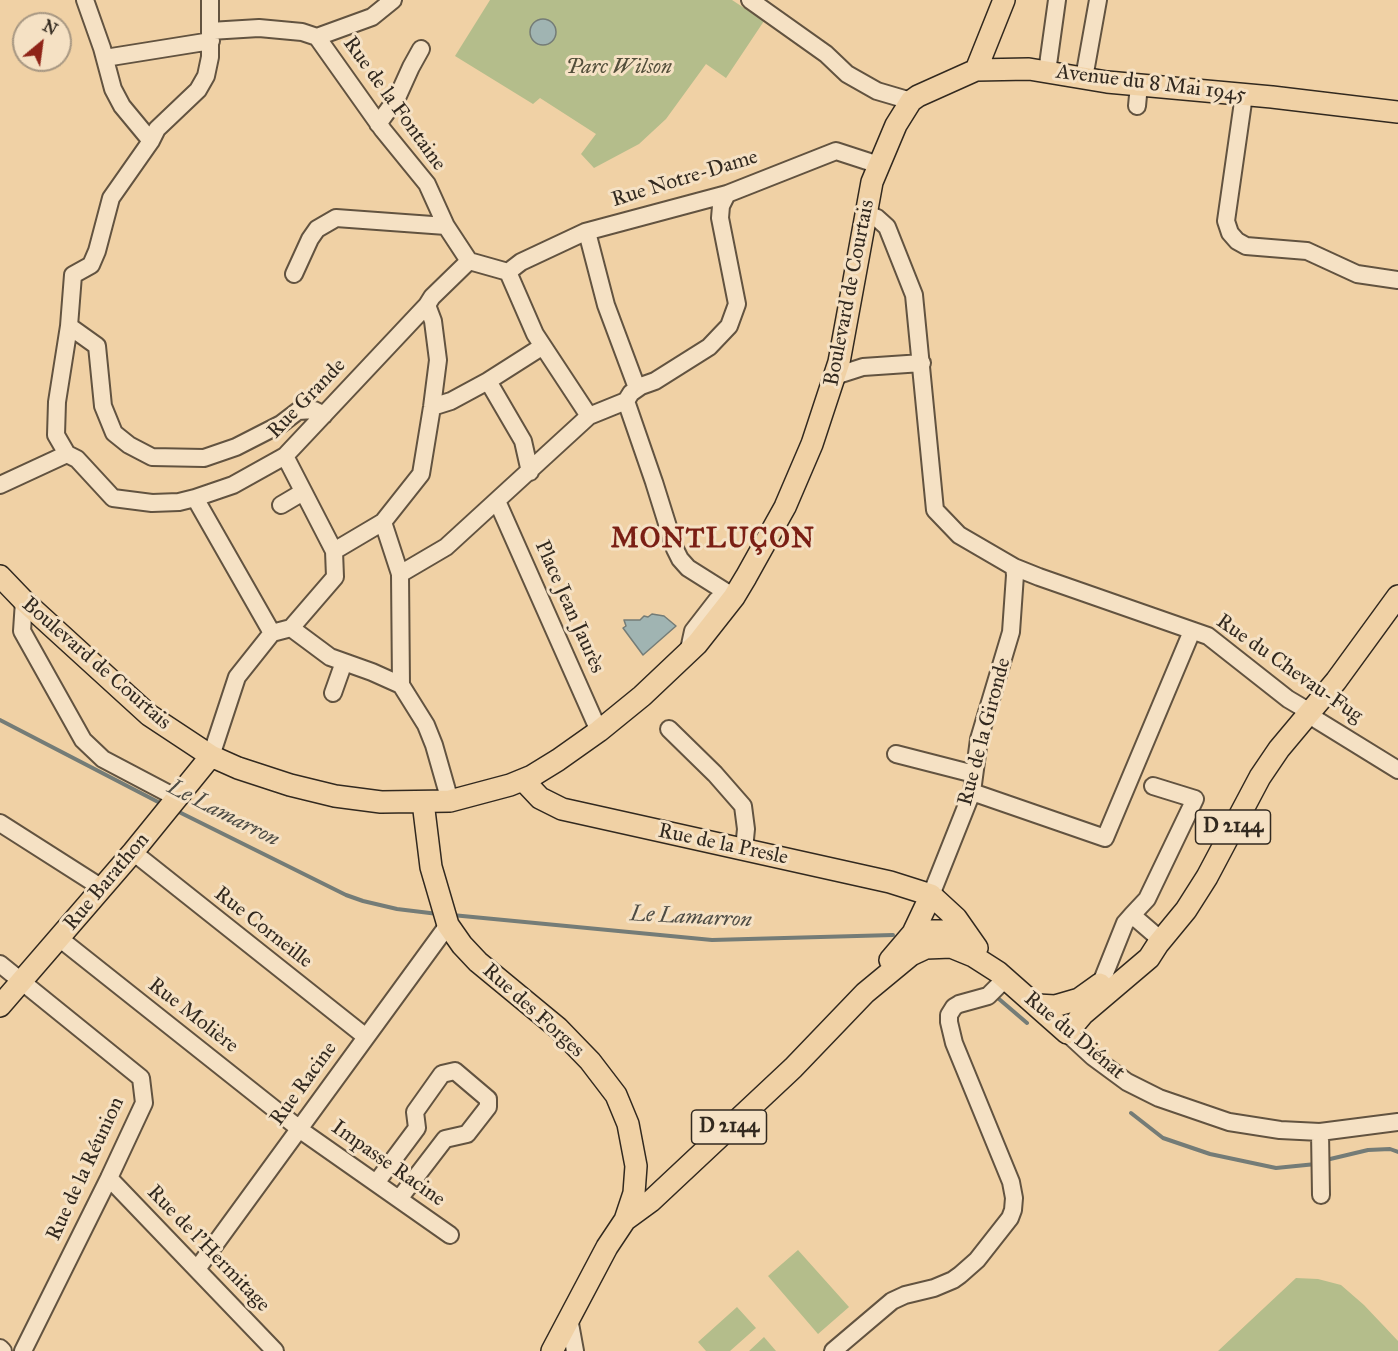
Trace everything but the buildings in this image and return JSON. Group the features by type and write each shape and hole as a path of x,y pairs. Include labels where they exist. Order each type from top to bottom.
{"main road":[{"path":"976,70 1004,0"},
{"name":"Avenue du 8 Mai 1945","path":"911,101 927,91 976,70 1029,69 1139,85 1398,112"},
{"name":"Boulevard de Courtais","path":"0,576 24,601 149,715 211,756 243,770 335,796 381,802 450,801 523,780 558,760 642,696 688,654 734,597 746,577 797,481 835,376 872,182 895,128 911,101"},
{"name":"D 2144","path":"1067,1033 1083,1014 1149,958 1159,942 1186,910 1207,878 1260,777 1279,749 1336,681 1398,596"},
{"name":"Rue Barathon","path":"0,1006 133,852 211,756"},
{"name":"Rue de la Presle","path":"523,780 540,798 562,809 890,882 931,895"},
{"name":"Rue des Forges","path":"423,802 431,867 448,925 478,962 558,1028 590,1061 616,1095 628,1124 636,1166 634,1193 625,1220"},
{"path":"931,895 956,918 977,948"},
{"name":"Rue de la Gironde","path":"913,933 931,895"},
{"path":"913,933 924,931 949,939"},
{"name":"D 2144","path":"570,1340 607,1247 625,1220 651,1201 793,1068 865,993 913,933"},
{"name":"Rue du Diénat","path":"949,939 961,937 977,948 1002,975 1067,1033"},
{"name":"D 2144","path":"865,993 916,952 949,939"},
{"name":"Rue du Diénat","path":"949,939 1002,975"},
{"name":"D 2144","path":"1037,1005 1055,1006 1079,999 1159,942"},
{"path":"636,1166 649,1182 656,1186 666,1187"},
{"name":"D 2144","path":"552,1351 570,1340 651,1201"}],"street":[{"path":"85,0 113,89 122,106 151,141"},
{"path":"0,485 67,454 56,435 57,402 69,326 73,275 91,265 111,198 157,129 198,90 206,76 210,57 210,0"},
{"path":"105,58 259,27 302,32 317,37 372,17 393,0"},
{"path":"750,0 825,54 847,74 877,91 911,101"},
{"path":"1047,72 1057,0"},
{"path":"1084,78 1098,0"},
{"name":"Rue de la Fontaine","path":"317,37 378,124 427,184 446,226 469,261"},
{"path":"378,124 397,98 411,67 422,50"},
{"path":"1137,106 1139,85"},
{"path":"1244,95 1226,221 1230,233 1246,246 1307,251 1358,274 1398,280"},
{"name":"Rue Notre-Dame","path":"508,272 521,262 586,232 727,194 836,151 879,165"},
{"path":"400,574 446,547 589,416 632,395 718,339 729,326 737,304 720,218 721,206 727,194"},
{"name":"Rue du Chevau-Fug","path":"865,213 877,218 886,227 914,295 935,510 959,535 1014,567 1218,642 1288,699 1310,711 1317,720 1398,770"},
{"path":"294,274 317,229 336,218 446,226"},
{"path":"586,232 675,549 688,568 734,597"},
{"path":"469,261 508,272 529,323 589,416"},
{"name":"Rue Grande","path":"67,454 76,459 113,498 152,503 195,498 233,485 285,456 469,261"},
{"path":"333,551 383,522 421,474 432,407 438,349 430,301"},
{"path":"69,326 98,346 103,406 114,433 152,457 204,458 236,447 280,424 298,411 314,410 324,415"},
{"path":"432,407 451,401 543,346"},
{"path":"842,348 863,367"},
{"path":"835,376 863,367 922,363"},
{"path":"495,376 523,441 530,472"},
{"path":"211,756 237,676 272,633 291,628 335,577 333,551 285,456"},
{"path":"281,505 303,492"},
{"path":"195,498 272,633"},
{"name":"Place Jean Jaurès","path":"497,501 599,731"},
{"path":"383,522 400,574 401,685 426,725 450,801"},
{"name":"Rue de la Gironde","path":"931,895 972,792 979,739 1011,632 1014,567"},
{"path":"1013,593 1039,577"},
{"path":"24,601 22,631 83,740 103,759 170,806"},
{"path":"291,628 330,657 401,685"},
{"path":"972,792 1105,838 1192,631"},
{"path":"333,693 344,662"},
{"path":"669,729 719,770 743,806 746,829 744,849"},
{"path":"896,754 974,774"},
{"path":"1101,983 1125,923 1148,899 1195,799 1153,786"},
{"path":"0,823 102,888"},
{"name":"Rue Corneille","path":"133,852 366,1037"},
{"path":"1132,915 1159,942"},
{"name":"Rue Racine","path":"197,1269 448,925"},
{"name":"Rue Molière","path":"59,938 299,1129"},
{"name":"Rue de la Réunion","path":"0,964 141,1078 144,1103 23,1351"},
{"path":"833,1351 892,1301 953,1280 977,1260 1010,1218 1014,1198 1011,1182 954,1043 949,1022 949,1015 954,1007 988,996 1002,975"},
{"name":"Rue du Diénat","path":"1067,1033 1093,1057 1127,1082 1169,1102 1229,1122 1321,1138 1398,1122"},
{"path":"376,1183 417,1128 415,1112 442,1074 455,1071 488,1098 488,1107 467,1134 445,1139 399,1199"},
{"name":"Impasse Racine","path":"299,1129 450,1235"},
{"path":"1321,1138 1321,1195"},
{"name":"Rue de l'Hermitage","path":"109,1178 275,1351"}],"green space":[{"name":"Parc Wilson","path":"490,0 732,0 764,21 726,78 706,64 666,119 639,144 594,168 581,154 596,134 540,98 533,104 455,56"},
{"path":"798,1250 849,1307 818,1334 768,1276"},
{"path":"1296,1278 1318,1279 1341,1285 1364,1305 1398,1341 1398,1351 1218,1351"},
{"path":"737,1307 756,1328 730,1351 706,1351 698,1342"},
{"path":"764,1337 776,1351 749,1351"}],"shaded area":[{"path":"543,19 552,23 556,32 552,41 543,45 534,41 530,32 534,23"},
{"path":"652,614 664,616 676,626 643,655 623,628 626,626 624,620 640,620"}],"waterway":[{"name":"Le Lamarron","path":"0,720 162,804"},
{"name":"Le Lamarron","path":"177,811 346,895 397,909 438,914"},
{"name":"Le Lamarron","path":"452,915 712,940 893,935"},
{"name":"Le Lamarron","path":"999,999 1027,1023"},
{"name":"Le Lamarron","path":"1131,1113 1163,1138 1210,1154 1276,1168 1316,1164"},
{"name":"Le Lamarron","path":"1326,1160 1368,1150 1390,1149 1398,1152"}],"district":[{"name":"MONTLUÇON","path":"713,540"}]}
